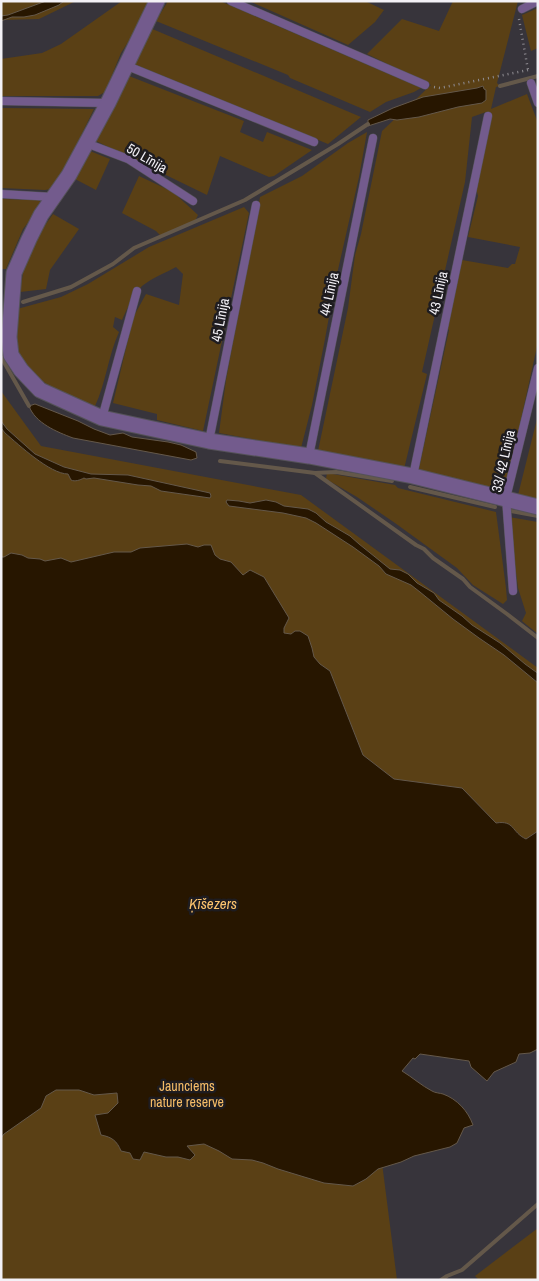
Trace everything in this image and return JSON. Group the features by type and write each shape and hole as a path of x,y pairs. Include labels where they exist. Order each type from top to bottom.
{"street":[{"path":"157,1 108,102 69,175 41,215 8,273 11,354 21,370 40,390 102,418 209,441 309,456 413,476 538,507"}],"lane":[{"path":"231,1 425,85"},
{"path":"522,9 538,1"},
{"path":"125,65 314,142"},
{"path":"531,83 538,102"},
{"path":"1,101 108,102"},
{"name":"43 Līnija","path":"413,476 488,116"},
{"name":"44 Līnija","path":"309,456 373,138"},
{"name":"50 Līnija","path":"86,143 128,159 193,201"},
{"path":"1,194 53,196"},
{"name":"45 Līnija","path":"209,441 256,205"},
{"path":"102,418 137,291"},
{"name":"33/ 42 Līnija","path":"513,591 506,498 538,368"}],"path":[{"path":"522,9 519,16 528,75"},
{"path":"425,85 440,88 528,70"}],"green space":[{"path":"1,1 76,1 39,19 1,20"},
{"path":"122,1 150,1 121,53 105,92 98,96 1,96 1,59 42,53 61,44"},
{"path":"168,1 220,1 421,88 386,102 370,112 290,78 288,75 156,21"},
{"path":"249,1 365,1 384,10 375,22 348,45"},
{"path":"453,1 518,1 497,83 500,86 496,87 491,109 527,94 538,123 538,342 505,492 418,473 462,260 508,268 515,264 520,247 468,237 478,196 475,183 486,112 472,117 465,182 422,372 427,374 404,469 318,451 348,308 355,255 382,131 431,85 367,54 402,19 439,31"},
{"path":"538,8 538,48 531,51 522,15"},
{"path":"150,28 361,117 328,144 134,64"},
{"path":"129,76 244,121 240,132 263,142 267,132 312,150 274,176 269,177 220,156 207,195 94,140"},
{"path":"1,108 94,109 57,184 51,189 1,188"},
{"path":"367,132 359,177 335,283 312,405 301,448 219,433 226,380 260,197 302,176 348,143"},
{"path":"90,151 110,159 96,190 75,179"},
{"path":"139,176 173,192 198,215 195,221 161,236 156,231 122,213"},
{"path":"1,199 38,200 43,203 23,229 6,269 1,269"},
{"path":"244,207 249,213 203,431 157,420 157,414 113,403 132,323 146,294 179,305 183,274 176,267 142,286 133,298 122,320 115,317 113,327 119,332 95,406 61,395 23,366 15,346 17,309 61,297 88,284 149,247"},
{"path":"53,214 79,229 50,270 46,289 20,292 26,255"},
{"name":"Ķīšezers","path":"1,391 41,446 301,495 538,668 538,831 526,839 518,834 510,825 496,823 462,788 394,779 363,755 330,671 318,663 397,1280 1,1280"},
{"path":"538,415 538,500 518,495"},
{"path":"327,473 395,485 398,488 496,512 507,600 503,604 473,585 457,568 395,523 326,479"},
{"path":"509,517 538,522 538,634 522,621 526,613 518,588"},
{"path":"538,1228 538,1280 479,1280 475,1276"}],"water":[{"path":"46,1 64,1 35,15 12,17 1,21 1,16"},
{"path":"483,86 486,90 486,100 482,103 419,117 390,119 368,126 368,120 423,97"},
{"path":"35,404 110,435 123,433 132,437 181,445 196,452 197,458 191,460 73,438 41,422 29,406"},
{"path":"1,421 7,429 35,454 64,467 91,474 128,475 210,493 211,496 210,498 161,491 151,486 94,478 73,481 68,474 53,469 26,451 5,433 1,428"},
{"path":"227,500 250,503 266,500 284,506 308,509 316,513 326,522 350,536 390,569 400,570 408,574 472,625 500,643 538,673 538,683 411,585 386,574 379,566 353,547 316,523 306,518 283,513 229,506 226,502"},
{"name":"Ķīšezers","path":"187,544 198,547 211,545 215,555 220,559 231,562 243,575 250,570 264,577 289,618 284,628 284,633 291,634 295,631 300,631 308,636 314,657 330,671 363,755 394,779 462,788 496,823 507,823 526,839 538,831 538,1049 530,1053 519,1054 516,1062 494,1072 487,1081 471,1067 469,1061 420,1054 415,1059 413,1058 402,1071 428,1089 448,1096 457,1102 465,1110 473,1125 464,1128 457,1143 450,1147 414,1156 378,1169 366,1179 353,1186 324,1183 252,1160 232,1159 204,1144 187,1146 195,1155 190,1160 144,1152 140,1160 133,1159 130,1153 121,1151 114,1140 101,1135 95,1115 108,1113 118,1103 117,1093 94,1095 79,1090 56,1090 46,1096 41,1108 1,1138 1,557 11,553 45,561 61,558 71,562 114,552 131,552 140,548"}],"waterway":[{"path":"500,86 538,76"},
{"path":"23,302 71,287 113,264 134,248 245,200 368,124"},
{"path":"1,357 29,406"},
{"path":"220,461 315,473 424,549 433,558 463,579 470,587 538,638"},
{"path":"315,473 336,472 392,481"},
{"path":"410,487 495,507"},
{"path":"511,511 538,516"},
{"path":"441,1280 462,1270 538,1204"}],"park label":[{"name":"Jaunciems nature reserve","path":"187,1094"}]}
